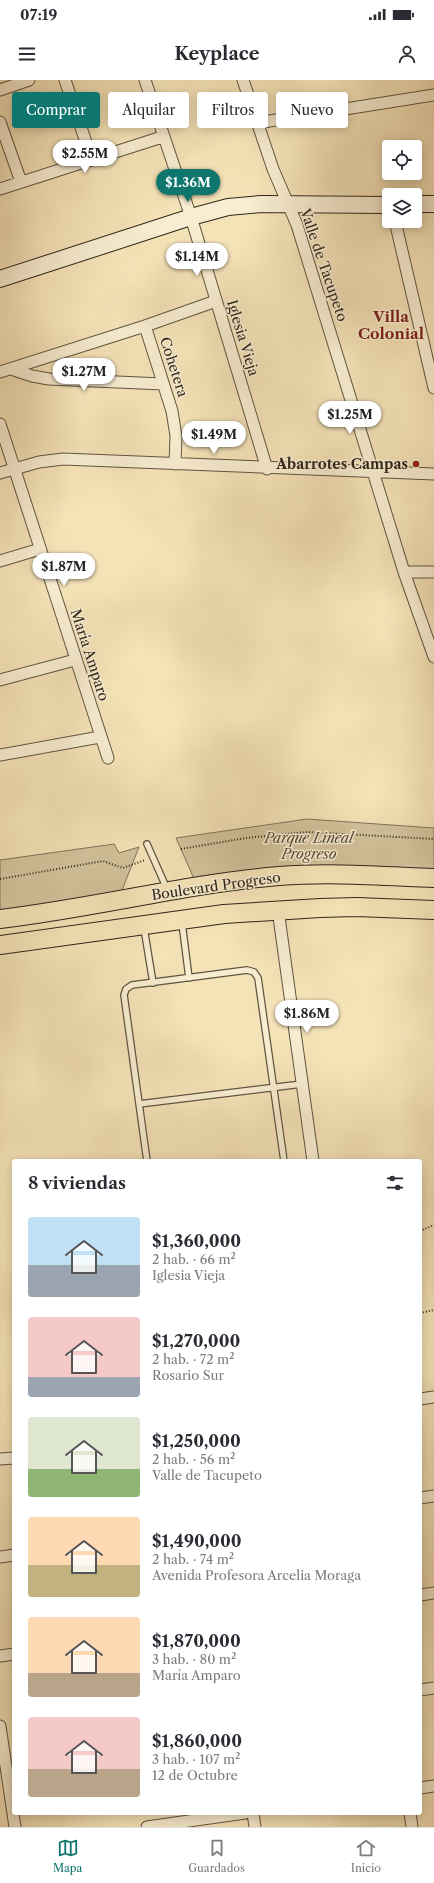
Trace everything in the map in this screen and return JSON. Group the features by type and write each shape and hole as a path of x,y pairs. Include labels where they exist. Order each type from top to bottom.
{"main road":[{"name":"Boulevard Progreso","path":"0,919 62,911 168,891 280,876 359,875 434,878"},
{"name":"Boulevard Progreso","path":"0,945 224,914 357,907 434,910"}],"street":[{"path":"0,90 29,80"},
{"path":"65,80 92,160"},
{"name":"Iglesia Vieja","path":"144,80 191,217 267,469"},
{"name":"Valle de Tacupeto","path":"243,80 247,92"},
{"path":"268,122 434,95"},
{"path":"0,122 21,182"},
{"name":"Valle de Tacupeto","path":"258,128 287,204 297,225 404,572 434,656"},
{"path":"0,189 162,136"},
{"path":"0,279 191,217 228,207 287,204 382,205"},
{"path":"422,204 434,204"},
{"path":"398,228 434,388"},
{"path":"0,372 145,326 216,301"},
{"name":"Cohetera","path":"145,326 172,411 176,436 175,464"},
{"path":"11,369 32,376 49,379 163,384"},
{"name":"María Amparo","path":"0,424 75,660 108,758"},
{"path":"0,473 39,462 63,459 267,469 434,474"},
{"path":"0,561 40,549"},
{"path":"404,572 434,572"},
{"path":"0,680 75,660"},
{"path":"0,755 100,737"},
{"path":"278,910 314,1159"},
{"path":"422,1399 434,1397"},
{"path":"0,1459 12,1458"},
{"path":"422,1498 434,1496"},
{"path":"0,1557 12,1555"},
{"path":"422,1595 434,1593"},
{"path":"0,1656 12,1654"},
{"path":"422,1690 434,1688"},
{"path":"0,1726 6,1751 12,1802"},
{"path":"422,1788 434,1786"},
{"path":"14,1815 15,1827"},
{"path":"147,1827 231,1815"},
{"path":"253,1815 255,1827"},
{"path":"410,1815 412,1827"}],"lane":[{"path":"147,844 168,891"},
{"path":"182,920 189,978"},
{"path":"144,926 153,983"},
{"path":"147,1159 124,992 126,988 132,985 251,970 256,974 284,1159"},
{"path":"139,1104 302,1084"}],"path":[{"path":"181,849 246,838 307,832 434,839"},
{"path":"0,879 104,861 123,868 152,857"},
{"path":"422,1230 434,1225"},
{"path":"422,1313 434,1310"}],"green space":[{"name":"Parque Lineal Progreso","path":"307,819 434,828 434,871 195,881 176,838"},
{"path":"114,844 119,853 139,847 119,898 0,914 0,860"}],"place":[{"name":"Abarrotes Campas","path":"416,464"}],"district":[{"name":"Villa Colonial","path":"391,326"}]}
